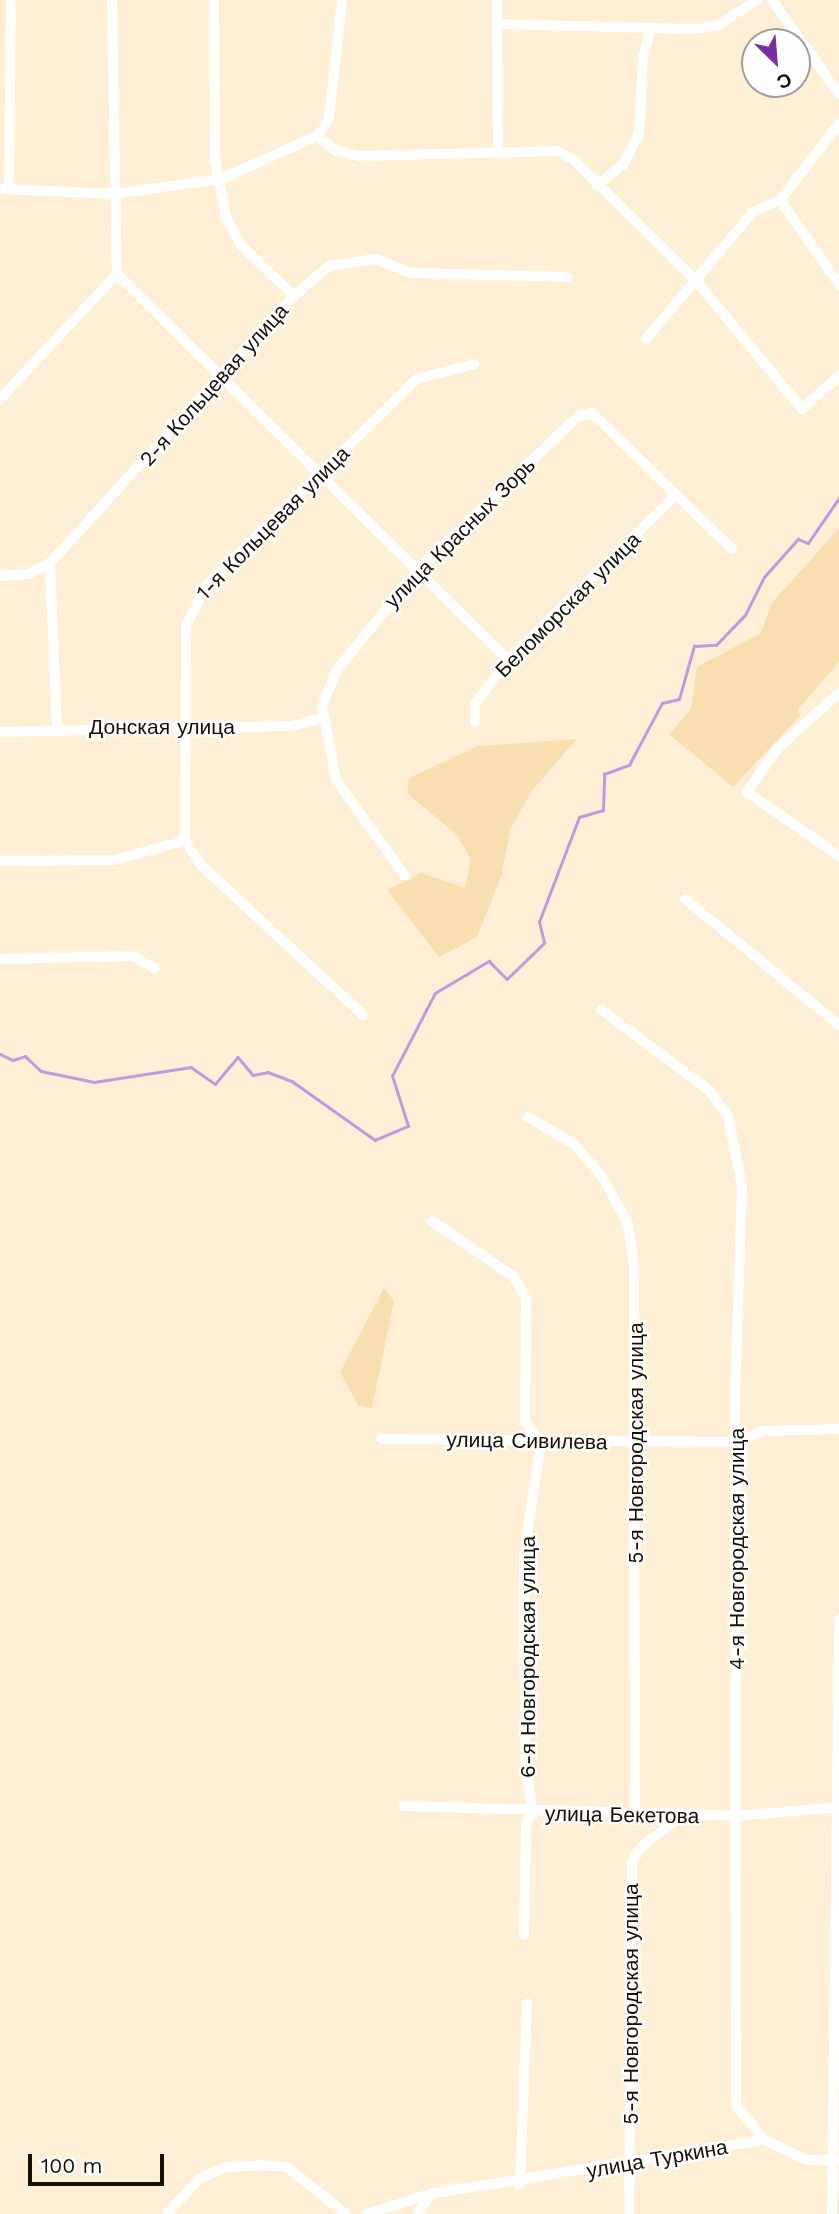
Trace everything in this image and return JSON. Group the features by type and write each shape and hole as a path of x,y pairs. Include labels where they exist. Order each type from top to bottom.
{"street":[{"path":"11,0 4,189 115,194 221,179 317,136 329,118 342,0"},
{"path":"112,0 117,274 223,377 415,573 508,660"},
{"path":"214,0 215,160 221,179 226,217 241,245 294,296"},
{"path":"497,0 498,152"},
{"path":"498,24 651,28 718,26 757,0"},
{"path":"772,0 839,94"},
{"path":"597,185 623,165 639,134 643,58 651,28"},
{"path":"646,339 697,282 753,212 780,200 839,124"},
{"path":"317,136 336,151 359,156 557,151 597,185 697,282 803,410 839,376"},
{"path":"780,200 839,284"},
{"name":"2-я Кольцевая улица","path":"50,563 223,377 294,296 330,266 350,260 375,259 411,273 567,277"},
{"path":"0,399 117,274"},
{"name":"1-я Кольцевая улица","path":"185,840 187,726 183,675 192,605 417,379 474,364"},
{"name":"улица Красных Зорь","path":"322,718 337,670 415,573 578,416 592,414 676,495"},
{"path":"676,495 732,549"},
{"name":"Беломорская улица","path":"475,722 475,704 508,660 676,495"},
{"path":"0,576 29,574 50,563 57,728"},
{"path":"839,693 778,748 747,792 839,856"},
{"path":"322,718 336,780 405,876"},
{"name":"Донская улица","path":"0,732 57,728 291,726 322,718"},
{"path":"0,861 115,860 185,840 199,863 363,1015"},
{"path":"685,900 839,1025"},
{"path":"0,959 133,956 155,968"},
{"name":"4-я Новгородская улица","path":"602,1010 709,1090 728,1116 742,1186 738,1442 736,2105 764,2140"},
{"name":"5-я Новгородская улица","path":"528,1117 574,1144 628,1224 639,1444 635,1814"},
{"path":"432,1221 513,1276 526,1298 525,1422 541,1443"},
{"name":"улица Сивилева","path":"381,1438 639,1444 738,1442 763,1431 839,1429"},
{"name":"6-я Новгородская улица","path":"524,1935 526,1823 533,1814 525,1763 524,1554 541,1443"},
{"path":"832,2214 836,2161 839,1620"},
{"name":"улица Бекетова","path":"404,1806 533,1814 682,1816 736,1816 838,1807"},
{"name":"5-я Новгородская улица","path":"629,2214 632,1862 642,1846 682,1816"},
{"path":"520,2184 527,2003"},
{"path":"764,2140 807,2160 836,2161"},
{"name":"улица Туркина","path":"367,2214 430,2194 520,2184 630,2161 764,2140"},
{"path":"167,2214 199,2179 226,2166 259,2165 287,2167 346,2214"},
{"path":"418,2214 430,2194"}],"shaded area":[{"path":"839,528 839,662 798,709 800,716 733,787 669,734 691,709 697,667 761,633 771,604"},
{"path":"577,739 533,789 510,830 502,874 477,937 439,957 387,890 421,873 465,888 471,859 457,835 407,793 409,778 478,746"},
{"path":"384,1288 394,1301 372,1408 358,1405 340,1372"}],"waterway":[{"path":"0,1054 13,1060 25,1056 41,1071 94,1082 191,1067 215,1084 238,1057 253,1075 268,1072 292,1081 375,1140 408,1126 392,1076 435,993 489,961 507,979 544,943 539,922 579,817 603,810 604,774 629,765 662,703 679,699 694,646 716,645 745,615 764,577 798,539 808,543 839,498"}]}
